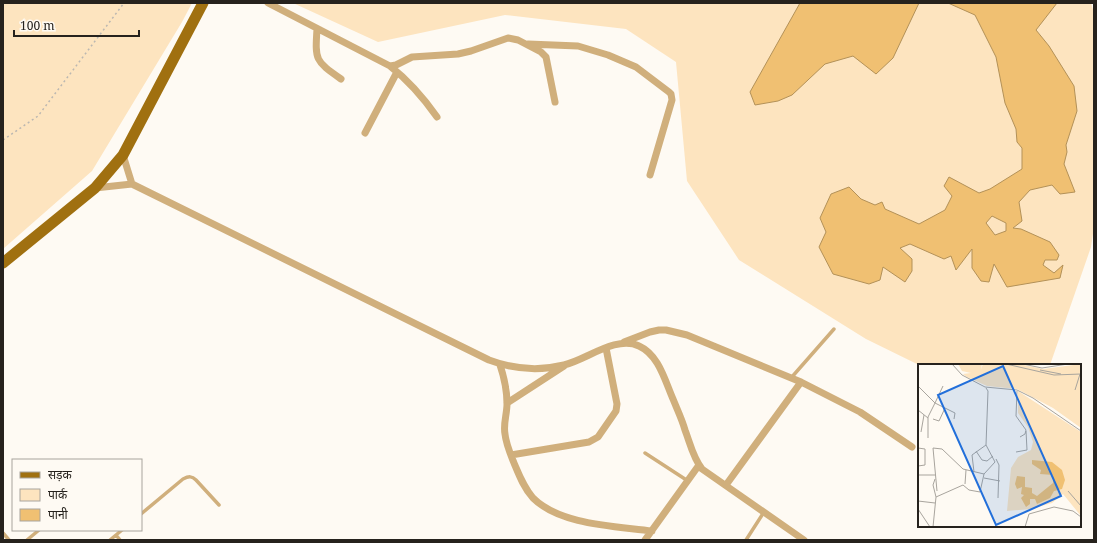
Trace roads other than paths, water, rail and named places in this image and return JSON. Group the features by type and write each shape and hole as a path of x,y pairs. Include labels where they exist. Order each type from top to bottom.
{"main road":[{"path":"3,263 95,188 123,155 203,3"}],"street":[{"path":"268,3 390,66 417,90 437,117"},
{"path":"317,29 316,56 324,67 341,79"},
{"path":"390,66 396,65 412,57 458,54 508,38 518,40 541,52 546,57 555,102"},
{"path":"526,44 578,46 594,50 629,63 643,71 671,94 672,100 650,174"},
{"path":"365,133 397,72"},
{"path":"123,155 132,184"},
{"path":"95,188 132,184 489,360 500,364 524,368 542,368 565,365"},
{"path":"621,344 650,332 666,330 687,335 801,382 860,412 912,447"},
{"path":"508,403 565,365 606,348 621,344 628,343 640,346 652,356 656,362 682,420 695,458 702,469 804,540"},
{"path":"511,455 589,442 598,437 614,415 617,404 606,348"},
{"path":"500,364 508,403 504,430 506,442 527,490 538,502 550,510 582,521 652,531"},
{"path":"726,485 801,382"},
{"path":"645,540 699,465"}],"lane":[{"path":"791,378 834,329"},
{"path":"645,453 688,481"},
{"path":"142,513 188,476 193,477 219,505"},
{"path":"746,540 764,512"},
{"path":"27,540 38,531"},
{"path":"110,540 121,531"},
{"path":"3,533 9,540"},
{"path":"116,535 120,540"}],"water":[{"path":"800,3 919,3 893,58 876,74 853,56 825,64 792,95 778,101 755,105 750,92"},
{"path":"948,3 1057,3 1036,30 1049,46 1074,86 1077,111 1066,145 1067,152 1064,164 1075,192 1060,194 1052,185 1030,190 1019,202 1022,221 1013,228 1021,229 1050,242 1059,255 1057,260 1045,260 1043,265 1054,273 1063,265 1060,278 1007,287 994,264 989,282 981,281 972,268 972,249 956,270 951,256 944,259 910,244 900,248 912,259 912,271 905,282 883,267 880,280 869,284 833,274 819,247 826,232 820,218 831,194 849,187 861,199 875,205 882,202 885,209 919,224 945,210 952,196 944,186 949,177 979,193 990,189 1022,169 1022,148 1017,142 1016,129 1005,103 996,57 975,15","holes":["992,216 1006,223 1006,231 995,235 986,223"]}]}
